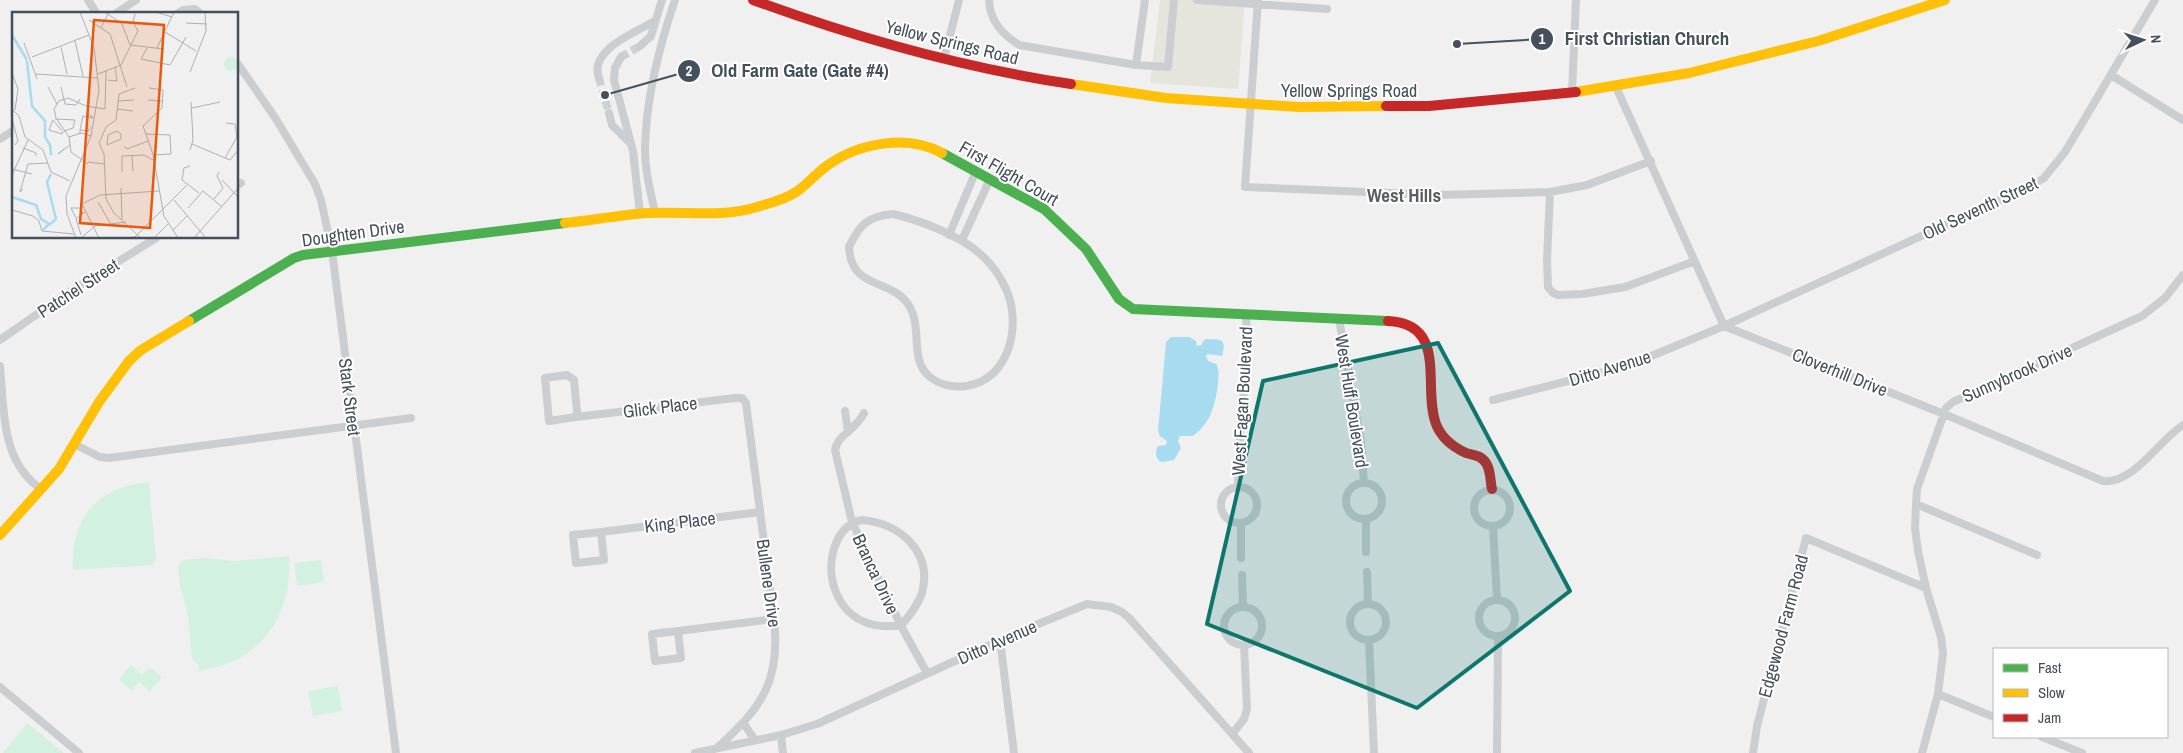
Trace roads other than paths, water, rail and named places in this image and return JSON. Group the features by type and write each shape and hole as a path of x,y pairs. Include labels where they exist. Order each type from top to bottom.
{"street":[{"path":"88,0 96,12"},
{"path":"118,12 136,0"},
{"path":"640,46 651,36 662,0"},
{"path":"648,213 645,148 648,115 661,40 675,0"},
{"name":"Yellow Springs Road","path":"754,0 856,34 944,59 1036,79 1153,96 1252,105 1324,108 1482,102 1616,88 1780,53 1892,19 1945,0"},
{"path":"944,59 959,0"},
{"path":"989,0 992,16 997,25 1009,39 1019,44 1136,65 1168,66 1174,0"},
{"path":"1136,65 1145,0"},
{"path":"1197,0 1257,2 1327,9"},
{"path":"1572,94 1576,0"},
{"name":"Old Seventh Street","path":"1724,326 2033,185 2044,178 2065,152 2155,0"},
{"path":"1257,2 1252,105 1245,187 1438,195 1550,192 1588,185 1651,161"},
{"path":"180,12 183,10 198,11"},
{"path":"599,78 597,65 601,56 609,48 656,21"},
{"path":"621,57 614,68 614,80 648,213"},
{"name":"Stark Street","path":"239,65 276,119 315,184 321,200 332,251 396,753"},
{"path":"2111,75 2183,120"},
{"path":"1616,88 1651,161 1724,326"},
{"path":"608,113 612,126 631,145"},
{"path":"0,139 12,131"},
{"name":"First Flight Court","path":"648,213 731,213 755,208 796,192 828,165 845,155 876,144 905,143 936,150 1044,209 1086,249 1116,294 1126,305 1151,311 1401,322 1417,331 1430,354 1434,418 1442,435 1457,449 1483,458 1486,462 1492,489"},
{"path":"949,235 976,171"},
{"path":"962,240 990,178"},
{"path":"1550,192 1547,260 1548,287 1553,293 1558,295 1582,294 1625,287 1694,261"},
{"name":"Doughten Drive","path":"0,535 64,461 132,358 141,350 280,265 303,255 648,213"},
{"path":"893,214 909,218 962,240 979,252 994,268 1006,289 1012,310 1013,328 1009,351 999,368 984,380 971,385 957,387 943,384 930,377 922,368 918,358 917,330 914,314 906,301 897,294 864,278 857,271 849,253 849,247 861,226 880,215 893,214"},
{"name":"Patchel Street","path":"0,340 62,296 154,239"},
{"name":"Sunnybrook Drive","path":"1922,753 1938,694 1942,668 1941,637 1926,588 1915,528 1917,489 1946,408 1953,402 2142,316 2165,298 2183,275"},
{"name":"West Fagan Boulevard","path":"1238,487 1238,453 1248,344 1246,315"},
{"name":"West Huff Boulevard","path":"1339,319 1361,444 1364,482"},
{"name":"Ditto Avenue","path":"1493,400 1627,366 1724,326"},
{"name":"Cloverhill Drive","path":"1724,326 1944,414 2077,471 2109,482 2134,471 2173,432 2183,426"},
{"path":"0,366 6,432 13,456 32,482 41,489"},
{"name":"Glick Place","path":"576,417 574,380 568,375 545,378 549,421 735,398 744,400"},
{"name":"Bullene Drive","path":"717,748 744,724 760,702 770,682 776,653 774,619 744,400"},
{"path":"845,411 848,432"},
{"name":"Branca Drive","path":"864,413 860,422 836,444 835,450 852,522 901,626 927,673"},
{"path":"74,444 100,457 109,458 411,418"},
{"name":"West Huff Boulevard","path":"1364,482 1374,485 1380,492 1383,500 1381,510 1375,517 1366,520 1352,515 1346,502 1351,488 1364,482"},
{"path":"1238,487 1247,489 1254,495 1257,504 1256,513 1250,520 1241,524 1227,520 1221,507 1225,493 1238,487"},
{"path":"1492,489 1505,494 1511,508 1506,521 1493,527 1480,522 1474,508 1479,495 1492,489"},
{"path":"1916,504 2037,555"},
{"name":"King Place","path":"601,532 604,560 576,563 573,535 760,512"},
{"path":"1366,520 1366,552"},
{"name":"Branca Drive","path":"872,521 894,528 901,532 911,543 920,557 924,571 922,594 912,613 901,626 885,627 860,619 850,612 832,586 830,572 831,556 844,529 852,522 872,521"},
{"path":"1241,524 1241,558"},
{"path":"1493,527 1497,599"},
{"name":"Edgewood Farm Road","path":"1753,753 1757,726 1806,538 1926,588"},
{"path":"1367,572 1368,603"},
{"path":"1242,575 1243,607"},
{"path":"1497,599 1510,605 1516,618 1510,631 1498,637 1484,632 1478,618 1484,605 1497,599"},
{"path":"1368,603 1381,609 1386,621 1382,634 1369,640 1357,637 1352,632 1350,619 1356,608 1368,603"},
{"name":"Ditto Avenue","path":"695,753 781,735 817,724 1000,640 1087,604 1111,607 1129,618 1249,753"},
{"path":"1243,607 1253,610 1259,617 1262,626 1260,635 1254,642 1244,645 1234,643 1227,637 1224,627 1227,617 1234,610 1243,607"},
{"path":"678,631 681,658 655,661 652,634 774,619"},
{"path":"1497,753 1498,637"},
{"path":"1000,640 1014,753"},
{"path":"1369,640 1374,753"},
{"path":"1232,734 1244,719 1247,710 1244,645"},
{"path":"0,687 78,753"},
{"path":"1938,694 1993,717"},
{"path":"744,724 755,740"},
{"path":"781,735 783,753"},
{"path":"2044,738 2082,753"}],"water":[{"path":"1171,337 1189,337 1196,341 1197,346 1201,345 1205,339 1220,340 1224,345 1222,356 1208,354 1206,356 1208,361 1216,364 1218,369 1215,399 1208,419 1193,436 1180,436 1178,441 1181,448 1174,460 1162,462 1157,457 1156,450 1158,446 1166,445 1167,441 1160,436 1158,431 1166,342"}],"tunnel":[{"path":"621,57 640,46"},
{"path":"599,78 609,113"}],"place":[{"name":"First Christian Church","path":"1457,44"},
{"name":"Old Farm Gate (Gate #4)","path":"605,95"}],"district":[{"name":"West Hills","path":"1404,195"}]}
